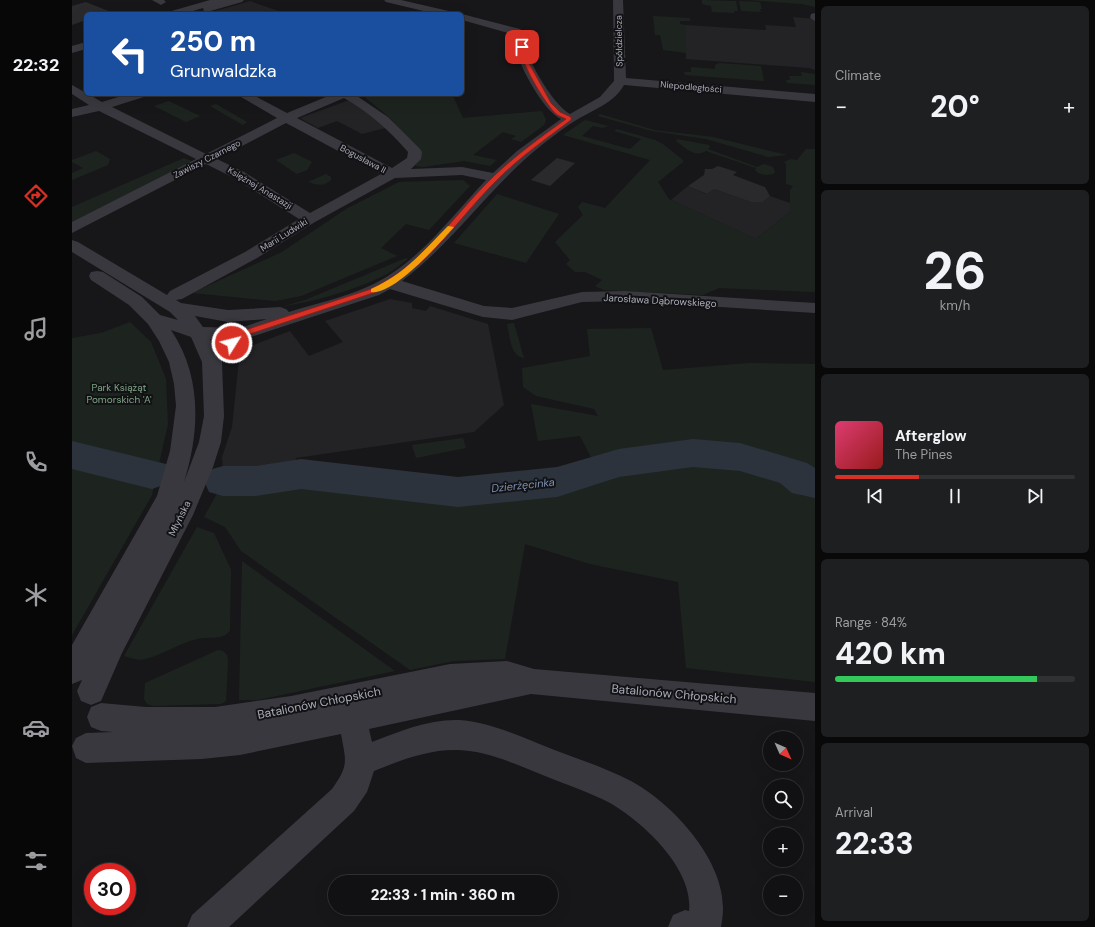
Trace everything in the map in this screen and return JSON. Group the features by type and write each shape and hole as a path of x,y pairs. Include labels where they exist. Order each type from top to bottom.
{"street":[{"path":"179,12 221,0"},
{"path":"198,12 239,0"},
{"path":"389,0 440,12"},
{"name":"Spółdzielcza","path":"618,0 620,81"},
{"path":"464,18 516,31 520,34 523,56 549,104 558,114 574,116"},
{"path":"72,44 84,41"},
{"path":"72,50 84,46"},
{"path":"198,333 242,334 373,291 391,283 410,269 423,256 495,178 522,155 574,116 606,99 617,90 620,81"},
{"name":"Niepodległości","path":"620,81 815,98"},
{"name":"Księżnej Anastazji","path":"72,89 102,107 239,175 310,218"},
{"path":"72,113 84,109 102,107 134,96"},
{"name":"Bogusława II","path":"246,96 392,174 462,171 495,178"},
{"name":"Zawiszy Czarnego","path":"72,228 286,118 340,96"},
{"name":"Marii Ludwiki","path":"176,302 310,218 408,165 414,159 415,152 374,110 349,96"},
{"name":"Młyńska","path":"72,245 176,302 198,333 212,362 214,416 210,442 202,468 171,513 72,671"},
{"name":"Młyńska","path":"72,260 136,302 155,319 176,354 186,392 187,420 171,513 112,645 81,688"},
{"name":"Jarosława Dąbrowskiego","path":"391,283 408,290 483,311 512,314 582,297 625,296 815,308"},
{"path":"176,302 228,316 311,312"},
{"path":"176,354 198,333 228,316"},
{"name":"Młyńska","path":"155,319 198,333"},
{"path":"212,362 242,334"},
{"name":"Batalionów Chłopskich","path":"101,717 146,721 215,721 291,710 450,677 507,674 534,682 815,707"},
{"name":"Batalionów Chłopskich","path":"79,754 240,740 534,682"},
{"path":"79,754 97,733 101,717 101,706 97,697 81,688"},
{"path":"204,927 343,800 356,781 361,761 352,719"},
{"path":"361,761 421,739 440,735 460,735 473,737 528,754 602,784 630,798 656,819 678,842 694,866 706,892 706,919 704,927"}],"shaded area":[{"path":"250,1 281,12 212,12"},
{"path":"793,17 815,19 815,70 809,68 686,59 686,25 766,30 765,25 796,27"},
{"path":"352,99 389,127 362,134 337,121 318,128 300,118"},
{"path":"688,186 706,194 714,189 751,202 763,202 770,196 790,203 790,212 756,239 671,200"},
{"path":"390,299 412,303 412,308 426,311 430,306 488,324 504,405 474,432 296,458 294,470 223,470 222,457 232,427 240,350 290,331 309,356 343,342 325,321"},
{"path":"323,464 347,470 375,483 311,485 301,474 306,467"}],"green space":[{"path":"702,0 736,1 738,11 734,11 734,13 712,12 711,6 702,4"},
{"path":"748,0 815,0 815,7 801,4"},
{"path":"739,1 760,2 762,9 760,9 761,12 741,11"},
{"path":"653,16 690,18 690,21 680,21 680,24 686,25 686,53 663,50 660,35 655,35"},
{"path":"719,63 761,66 764,81 685,75 684,72 691,72 691,67 715,69 715,65"},
{"path":"801,72 815,74 815,85 787,83 786,80 790,80 789,76 802,76"},
{"path":"363,96 453,96 463,118 542,111 546,120 544,125 521,142 511,139 516,136 503,132 473,155 497,160 490,166 464,161 423,167 415,166 421,155 390,118"},
{"path":"169,101 200,116 186,122 154,106"},
{"path":"216,104 247,122 243,125 210,106"},
{"path":"600,114 654,130 713,137 787,155 768,157 706,139 652,131 598,116"},
{"path":"585,120 608,126 603,128 593,126 582,136 630,149 641,139 614,131 617,129 655,140 663,144 683,160 683,162 658,182 669,199 756,239 790,212 790,190 793,186 786,184 786,164 784,162 791,159 797,160 806,149 815,149 815,292 719,288 703,295 604,290 595,286 602,280 585,272 575,272 566,264 570,260 555,242 583,215 578,207 582,202 605,208 650,160 563,135"},
{"path":"677,139 709,145 710,147 708,149 757,167 764,164 773,167 775,173 770,175 762,174 755,170 756,168 706,151 702,153 694,153 676,141"},
{"path":"96,151 110,159 108,165 72,180 72,173 83,168 72,162 72,160"},
{"path":"294,153 312,162 307,170 297,174 276,160"},
{"path":"184,158 192,161 72,223 72,207"},
{"path":"326,174 331,177 331,180 326,184 317,185 308,182"},
{"path":"463,180 470,186 429,230 406,224 381,248 397,256 301,296 275,301 192,293 282,252 346,209 399,182"},
{"path":"497,194 559,214 526,263 454,243"},
{"path":"406,258 408,259 391,272 356,288 331,296 281,307 305,300"},
{"name":"Park Książąt Pomorskich 'A'","path":"130,322 151,342 166,379 168,424 152,495 72,635 72,338 101,333"},
{"path":"514,323 524,358 516,354 511,345 507,324"},
{"path":"651,328 663,370 750,363 815,364 815,682 686,668 678,582 590,564 525,544 505,659 454,661 410,670 241,551 225,527 204,517 229,472 483,492 542,488 620,462 617,455 593,461 580,436 538,441 531,404 598,416 594,409 536,396 523,387 522,368 590,356 587,329"},
{"path":"463,438 466,448 416,458 412,445"},
{"path":"197,527 214,533 231,570 230,630 224,636 216,638 202,638 190,641 143,660 124,656"},
{"path":"242,561 395,671 258,700 239,700"},
{"path":"218,650 223,651 227,655 228,661 226,701 221,704 153,706 147,704 144,699 145,683"}],"building":[{"path":"86,2 111,12 84,12 84,21 72,25 72,6"},
{"path":"557,158 575,163 550,186 531,180"},
{"path":"718,166 737,172 733,175 765,187 770,196 763,202 751,202 714,189 707,194 688,186 704,175 705,169 712,169"}],"waterway":[{"name":"Dzierżęcinka","path":"223,481 256,481 301,474 458,492 557,482 619,463 647,458 693,453 740,457 793,473 806,482 815,483"},
{"name":"Dzierżęcinka","path":"72,455 152,474"}],"slow traffic":[{"path":"374,291 391,283 410,269 450,227"}],"route":[{"path":"232,343 242,334 373,291 391,283 410,269 423,256 495,178 569,118 558,114 549,104 523,56 522,47"}]}
